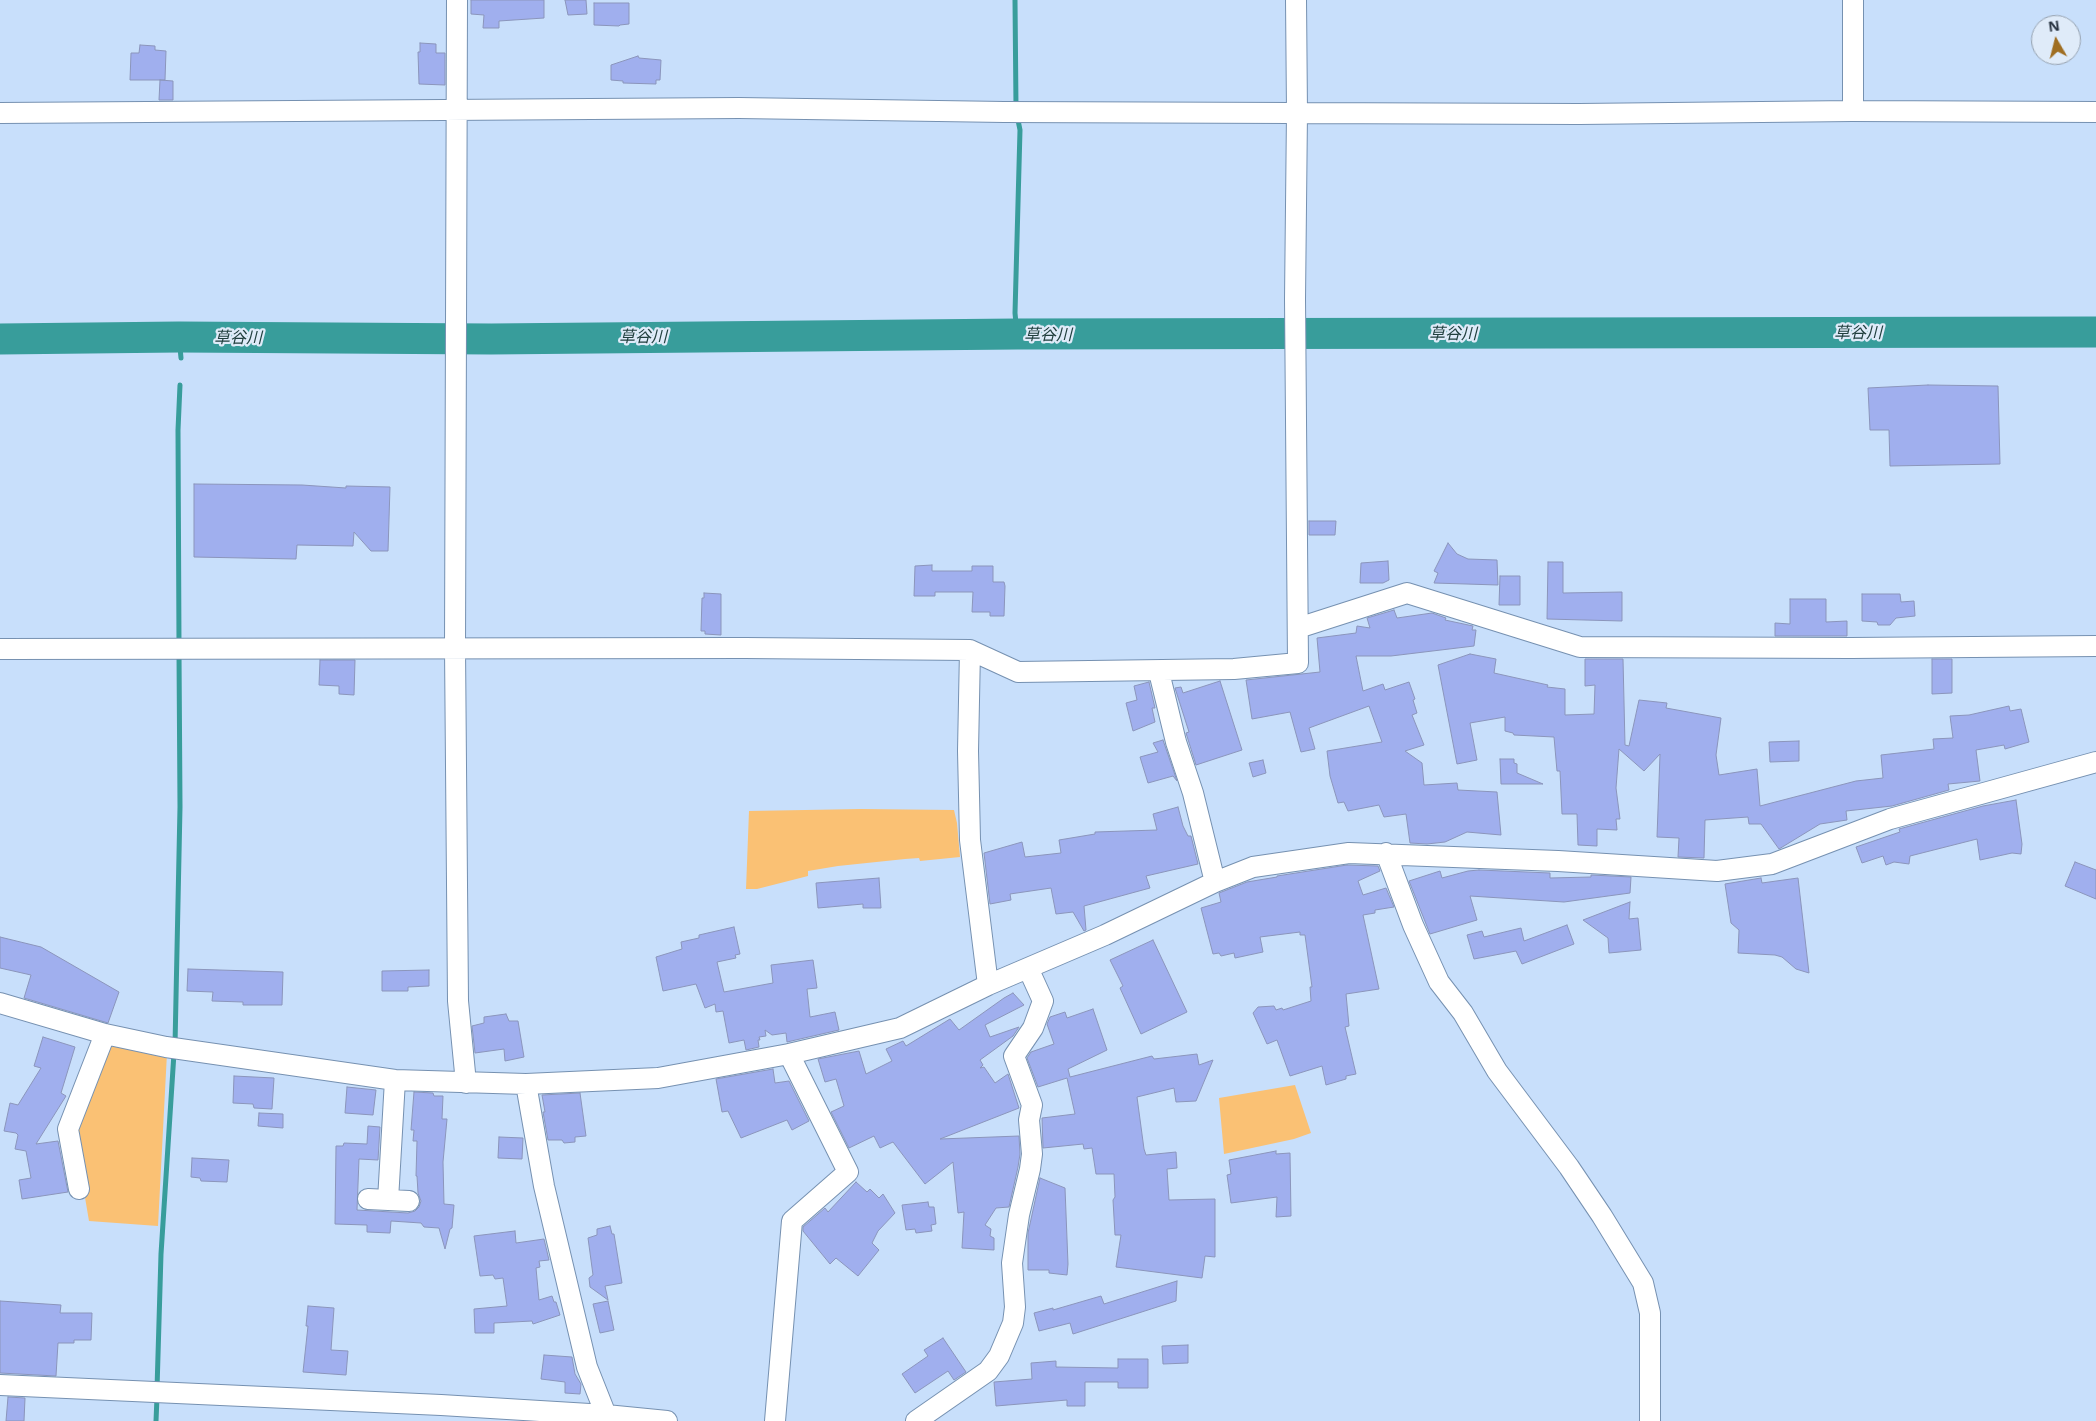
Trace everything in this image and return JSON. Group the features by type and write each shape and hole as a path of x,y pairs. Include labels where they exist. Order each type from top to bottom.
{"street":[{"path":"457,0 455,648 458,1001 466,1082"},
{"path":"0,649 970,650 1018,672 1234,670 1298,663 1295,299 1296,0"},
{"path":"1853,0 1854,111"},
{"path":"0,113 739,108 1004,112 1579,114 1854,111 2096,112"},
{"path":"1298,628 1407,593 1580,647 2096,646"},
{"path":"970,650 968,751 970,840 988,985"},
{"path":"1159,672 1176,742 1194,793 1215,882"},
{"path":"0,1003 106,1034 180,1049 395,1080 526,1084 658,1078 789,1054 900,1028 988,985 1105,935 1215,882 1253,867 1349,853 1386,853 1717,871 1772,864 1890,819 2096,762"},
{"path":"1386,853 1413,925 1439,982 1463,1013 1497,1071 1569,1167 1643,1283 1650,1313 1650,1421"},
{"path":"916,1421 988,1371 1009,1337 1013,1323 1015,1307 1012,1263 1019,1214 1032,1154 1029,1120 1032,1105 1014,1056 1033,1028 1043,1001 1028,968"},
{"path":"79,1188 68,1129 106,1034"},
{"path":"775,1421 792,1221 848,1172 789,1054"},
{"path":"395,1080 378,1199 409,1201"},
{"path":"526,1084 544,1186 587,1367 606,1415"},
{"path":"0,1384 440,1413 606,1415 667,1421"}],"shaded area":[{"path":"954,810 960,857 920,861 919,858 905,859 838,866 808,871 808,876 757,889 746,889 749,811"},
{"path":"113,1043 167,1053 158,1226 89,1221 73,1127 105,1048"},
{"path":"1295,1085 1311,1133 1294,1139 1224,1154 1219,1098"}],"building":[{"path":"471,0 544,0 544,18 499,21 499,28 483,28 484,15 471,14"},
{"path":"565,0 586,0 587,14 568,15"},
{"path":"594,3 629,3 629,24 619,26 594,25"},
{"path":"420,43 436,44 436,53 445,53 445,85 419,84 418,52 420,52"},
{"path":"140,45 155,46 155,50 166,51 165,80 130,80 131,53 139,53"},
{"path":"638,56 639,58 661,60 660,80 656,80 656,84 623,83 623,81 611,80 611,65"},
{"path":"160,80 173,81 173,100 159,100"},
{"path":"1928,385 1998,386 2000,464 1890,466 1889,430 1870,430 1868,388"},
{"path":"194,484 302,485 346,488 346,486 390,487 388,551 371,551 354,532 353,546 297,545 296,559 194,557"},
{"path":"1309,521 1336,521 1335,535 1309,535"},
{"path":"1448,543 1457,554 1468,559 1497,560 1498,585 1434,583 1438,573 1434,571"},
{"path":"1388,561 1389,580 1383,583 1360,583 1361,563"},
{"path":"1548,562 1563,562 1563,593 1622,592 1622,621 1547,619"},
{"path":"932,565 932,571 972,571 972,566 993,566 993,582 1004,582 1005,586 1004,616 990,616 990,612 972,612 973,592 935,592 935,596 914,596 915,566"},
{"path":"1500,576 1520,576 1520,605 1499,605"},
{"path":"704,593 721,594 721,635 705,634 705,631 701,631 702,598 704,598"},
{"path":"1862,594 1900,594 1901,602 1914,601 1915,616 1896,618 1890,625 1878,625 1877,622 1862,621"},
{"path":"1790,599 1826,599 1826,622 1847,621 1847,636 1775,636 1775,623 1790,624"},
{"path":"1394,610 1397,618 1432,613 1446,618 1445,620 1473,626 1472,630 1476,630 1474,646 1391,656 1356,656 1363,691 1383,684 1385,690 1409,682 1415,699 1413,700 1417,713 1412,715 1424,745 1405,751 1422,763 1424,785 1457,783 1458,790 1497,792 1501,835 1467,832 1445,842 1410,843 1406,814 1384,817 1379,805 1348,811 1344,802 1338,803 1330,776 1327,751 1382,742 1369,706 1309,728 1315,749 1301,752 1290,712 1252,719 1246,680 1320,672 1317,638 1356,633 1357,626 1370,628 1367,618"},
{"path":"1470,654 1496,659 1494,673 1548,685 1547,687 1565,689 1565,715 1594,714 1595,685 1585,686 1585,659 1623,659 1625,745 1629,746 1639,700 1667,703 1666,708 1721,718 1716,755 1719,775 1757,769 1760,806 1856,781 1883,778 1881,755 1934,749 1933,739 1953,738 1950,716 1969,715 2009,706 2010,711 2021,709 2029,742 2005,749 2004,745 1976,750 1980,781 1948,784 1949,790 1892,806 1846,811 1847,820 1820,824 1779,849 1761,824 1749,824 1748,817 1705,820 1704,858 1678,857 1679,838 1657,837 1660,754 1644,771 1619,749 1616,788 1620,819 1616,819 1617,830 1597,829 1597,846 1578,845 1577,814 1562,814 1560,771 1557,771 1554,737 1514,735 1505,731 1505,717 1470,723 1477,760 1457,764 1438,665"},
{"path":"1932,659 1952,659 1952,693 1932,694"},
{"path":"320,660 355,660 354,695 339,694 339,686 319,685"},
{"path":"1220,681 1242,750 1196,765 1186,733 1189,732 1175,688 1181,687 1183,693"},
{"path":"1149,682 1155,708 1152,708 1155,722 1133,731 1126,703 1137,700 1134,686"},
{"path":"1163,740 1177,781 1173,776 1148,783 1140,757 1158,752 1153,743"},
{"path":"1799,741 1799,761 1770,762 1769,742"},
{"path":"1500,759 1514,759 1514,763 1517,764 1517,773 1543,784 1501,784"},
{"path":"1263,760 1266,773 1253,777 1249,763"},
{"path":"2016,800 2022,844 2021,854 2012,853 1980,860 1977,839 1910,856 1909,864 1894,862 1886,865 1883,856 1862,863 1856,847 1900,832 1899,829 1983,806"},
{"path":"1178,807 1183,826 1188,836 1191,836 1198,864 1146,876 1150,888 1084,906 1086,930 1084,931 1073,912 1056,914 1051,888 1010,894 1011,900 990,904 984,853 1022,842 1025,857 1061,853 1059,840 1095,834 1095,832 1157,830 1153,814"},
{"path":"2075,862 2096,870 2096,899 2065,886"},
{"path":"1347,865 1378,866 1380,871 1358,881 1363,895 1386,888 1394,907 1375,910 1375,913 1363,915 1379,989 1346,994 1349,1026 1345,1027 1356,1074 1346,1076 1346,1079 1326,1085 1322,1066 1290,1076 1277,1040 1267,1044 1253,1013 1258,1007 1274,1006 1276,1010 1282,1008 1283,1010 1311,1001 1310,987 1312,987 1305,935 1300,935 1300,932 1260,937 1263,952 1235,958 1234,953 1221,956 1219,953 1213,954 1201,908 1221,902 1219,893 1247,882"},
{"path":"1479,870 1550,873 1550,878 1591,877 1591,875 1631,877 1630,893 1564,902 1470,896 1477,920 1430,934 1409,881 1440,871 1442,878"},
{"path":"879,878 881,908 863,908 863,904 818,908 816,883"},
{"path":"1761,878 1762,883 1798,878 1809,973 1796,969 1782,957 1775,955 1738,953 1739,930 1731,923 1725,884"},
{"path":"1630,902 1629,919 1638,918 1641,950 1609,953 1608,938 1583,920"},
{"path":"1567,925 1574,944 1522,964 1516,951 1474,959 1467,935 1482,931 1484,937 1521,928 1524,941"},
{"path":"734,927 740,954 735,955 736,958 717,962 724,992 773,983 771,965 813,960 817,988 807,989 810,1017 835,1012 839,1030 787,1042 786,1033 772,1035 765,1030 766,1036 759,1037 759,1047 746,1050 744,1040 729,1043 723,1011 716,1012 715,1004 705,1008 696,984 663,991 656,957 682,949 681,942 699,938 699,935"},
{"path":"0,937 41,947 119,992 108,1023 24,998 31,975 0,968"},
{"path":"1153,940 1187,1012 1141,1034 1120,988 1123,986 1110,960"},
{"path":"188,969 283,972 282,1005 243,1005 243,1002 212,1001 213,992 187,991"},
{"path":"429,970 429,986 408,987 408,991 382,991 382,971"},
{"path":"1013,993 1024,1005 985,1025 990,1037 1019,1027 1013,1036 980,1060 983,1065 980,1068 984,1067 995,1083 1008,1074 1019,1108 940,1139 1019,1136 1020,1154 1009,1207 996,1208 985,1225 991,1229 990,1236 994,1238 994,1250 962,1248 964,1212 958,1213 953,1162 925,1184 893,1142 880,1148 874,1136 849,1148 831,1112 844,1106 836,1079 825,1082 818,1059 859,1051 866,1074 892,1061 886,1049 903,1041 906,1046 950,1019 959,1030"},
{"path":"1093,1009 1107,1050 1068,1069 1070,1077 1152,1056 1154,1059 1197,1054 1199,1065 1213,1060 1196,1101 1176,1102 1174,1088 1137,1097 1146,1155 1176,1152 1177,1168 1167,1169 1169,1200 1215,1199 1215,1257 1205,1256 1202,1278 1116,1267 1121,1235 1115,1235 1114,1174 1096,1174 1092,1148 1084,1149 1083,1144 1043,1148 1042,1118 1075,1114 1067,1078 1038,1087 1027,1058 1031,1052 1054,1044 1047,1024 1050,1017 1065,1012 1067,1018"},
{"path":"506,1014 509,1021 518,1021 524,1057 505,1061 504,1049 475,1053 472,1026 484,1023 484,1017"},
{"path":"43,1037 75,1047 61,1093 66,1096 36,1144 58,1141 68,1192 22,1199 19,1180 31,1178 26,1151 15,1149 18,1135 16,1133 4,1131 10,1103 18,1105 41,1068 34,1066"},
{"path":"773,1069 775,1083 789,1081 809,1121 792,1130 787,1120 741,1138 728,1111 722,1112 716,1079"},
{"path":"234,1076 274,1078 272,1109 254,1108 253,1104 233,1103"},
{"path":"347,1087 376,1090 373,1115 345,1113"},
{"path":"414,1092 433,1093 434,1096 443,1096 442,1119 447,1119 443,1162 444,1204 454,1205 452,1228 450,1229 445,1249 439,1228 424,1227 421,1223 391,1221 390,1233 367,1232 367,1225 335,1224 336,1146 343,1146 344,1143 367,1144 368,1126 380,1127 378,1160 359,1159 357,1210 408,1213 415,1211 419,1207 421,1201 416,1176 417,1141 413,1141 414,1130 411,1130"},
{"path":"580,1093 586,1136 575,1137 575,1142 564,1143 562,1140 548,1140 542,1095"},
{"path":"259,1113 283,1114 283,1128 258,1126"},
{"path":"499,1137 523,1138 522,1159 498,1158"},
{"path":"1276,1151 1276,1154 1290,1153 1291,1216 1276,1217 1277,1197 1231,1203 1227,1175 1231,1174 1229,1160"},
{"path":"192,1158 229,1160 227,1182 201,1181 200,1178 191,1177"},
{"path":"1040,1178 1065,1188 1067,1275 1049,1273 1049,1270 1028,1270 1028,1233"},
{"path":"856,1182 867,1192 870,1189 879,1198 883,1194 895,1213 878,1231 872,1243 879,1250 858,1276 836,1258 830,1264 803,1231 803,1227 825,1208 828,1212"},
{"path":"928,1202 929,1207 934,1207 936,1224 931,1225 932,1231 916,1233 915,1229 906,1230 902,1205"},
{"path":"610,1226 612,1234 614,1234 622,1283 605,1286 608,1300 590,1287 589,1278 593,1275 588,1238 597,1235 597,1229"},
{"path":"515,1231 516,1243 544,1239 549,1260 539,1261 540,1267 536,1268 539,1300 552,1296 560,1315 533,1324 532,1321 494,1323 494,1333 475,1333 474,1309 507,1306 503,1278 495,1279 493,1275 480,1276 474,1236"},
{"path":"1177,1281 1176,1301 1073,1334 1070,1323 1039,1331 1034,1313 1053,1308 1053,1310 1101,1296 1104,1304"},
{"path":"0,1301 61,1305 60,1313 92,1313 91,1340 74,1340 74,1343 58,1343 56,1376 0,1373"},
{"path":"608,1301 614,1330 600,1333 593,1304"},
{"path":"308,1306 334,1308 331,1350 348,1351 346,1375 303,1372 308,1326 306,1326"},
{"path":"943,1338 966,1372 954,1380 948,1371 915,1393 902,1374 928,1356 924,1350"},
{"path":"1188,1345 1188,1363 1163,1364 1162,1346"},
{"path":"544,1355 572,1357 575,1374 581,1384 580,1394 565,1393 565,1382 541,1379"},
{"path":"1118,1359 1148,1359 1148,1388 1118,1388 1118,1382 1085,1382 1085,1406 1067,1406 1067,1400 996,1406 994,1382 1032,1379 1031,1363 1056,1361 1056,1367 1118,1368"},
{"path":"8,1397 25,1398 24,1421 6,1421"}],"waterway":[{"path":"1015,0 1016,107"},
{"path":"1017,115 1020,130 1015,313 1017,334"},
{"name":"草谷川","path":"0,339 179,337 491,339 1017,334 2096,332"},
{"path":"179,337 181,358"},
{"path":"179,645 178,430 180,385"},
{"path":"175,1045 180,807 179,653"},
{"path":"157,1389 161,1254 174,1053"},
{"path":"156,1421 157,1397"}]}
